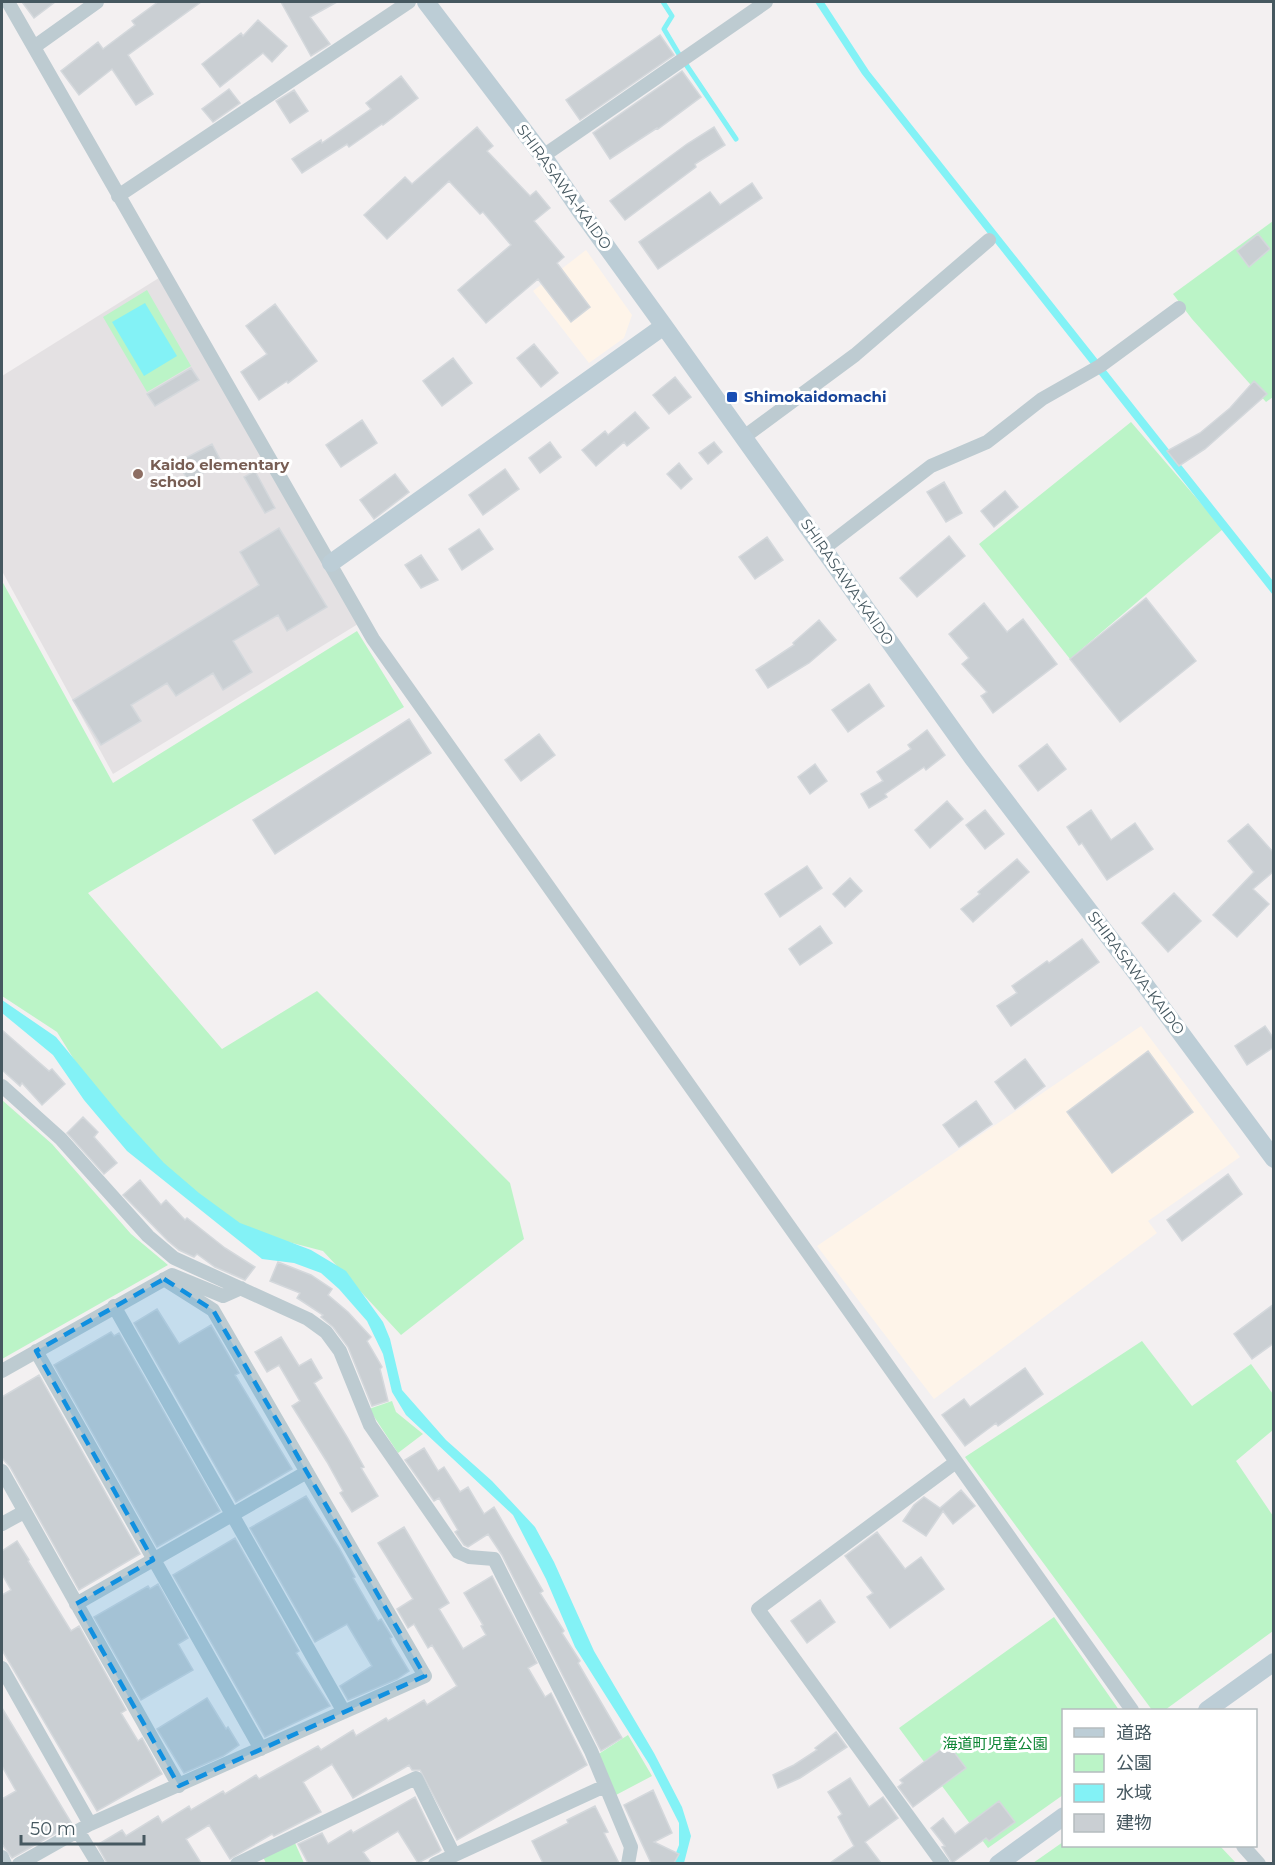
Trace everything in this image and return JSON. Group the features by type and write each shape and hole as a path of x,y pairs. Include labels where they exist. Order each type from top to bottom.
{"main road":[{"name":"SHIRASAWA-KAIDO","path":"426,2 543,156 972,757 1274,1159"},
{"path":"331,563 664,326"},
{"path":"1208,1709 1274,1662"},
{"path":"998,1863 1062,1817"}],"street":[{"path":"8,2 373,639 1131,1709"},
{"path":"34,47 97,2"},
{"path":"118,196 409,2"},
{"path":"543,156 766,2"},
{"path":"744,437 855,355 989,240"},
{"path":"824,549 931,466 987,441 1042,399 1100,366 1179,308"},
{"path":"2,1086 61,1139 148,1236 174,1258 308,1319 326,1332 340,1352 370,1425 458,1552 469,1557 494,1559 591,1751 631,1847 628,1863"},
{"path":"2,1371 172,1275 223,1296 241,1288"},
{"path":"19,1863 90,1824 425,1676 213,1310 164,1279"},
{"path":"114,1306 344,1712"},
{"path":"36,1352 261,1749"},
{"path":"943,1863 758,1608 956,1462"},
{"path":"2,1471 179,1786"},
{"path":"76,1604 307,1472"},
{"path":"2,1524 24,1512"},
{"path":"2,1668 90,1824"},
{"path":"237,1863 416,1778 454,1855"},
{"path":"439,1863 605,1786"},
{"path":"78,1831 98,1863"},
{"path":"1245,1847 1259,1863"},
{"path":"2,1857 5,1863"}],"highlighted area":[{"path":"164,1279 213,1310 425,1676 179,1786 76,1604 153,1560 36,1351"}],"shaded area":[{"path":"586,250 632,315 624,338 589,363 533,291"},
{"name":"Kaido elementary school","path":"162,276 358,624 113,774 2,571 2,376"},
{"path":"1141,1026 1240,1157 1148,1221 1157,1233 934,1399 817,1246"}],"green space":[{"path":"1273,221 1273,397 1266,402 1192,319 1173,294"},
{"path":"147,290 191,366 147,392 103,317"},
{"path":"1131,422 1223,529 1070,659 979,544"},
{"path":"2,581 113,783 357,631 404,707 88,893 222,1049 317,991 510,1183 524,1239 401,1335 323,1251 224,1225 109,1116 57,1032 2,996"},
{"path":"2,1100 52,1144 131,1234 168,1265 2,1359"},
{"path":"1142,1341 1192,1406 1251,1364 1273,1394 1273,1430 1236,1461 1273,1516 1273,1631 1166,1709 1151,1709 965,1457"},
{"path":"392,1401 396,1412 423,1434 398,1453 369,1409"},
{"name":"海道町児童公園","path":"1054,1617 1118,1709 1062,1709 1062,1796 988,1848 899,1728"},
{"path":"628,1735 652,1776 616,1795 597,1755"},
{"path":"295,1843 304,1863 266,1863 263,1857"},
{"path":"1062,1843 1062,1847 1221,1847 1236,1863 1033,1863"}],"water":[{"path":"815,2 824,2 869,71 1273,581 1273,595 862,74"},
{"path":"145,303 177,356 144,376 112,322"},
{"path":"2,1000 56,1037 121,1116 164,1163 199,1193 240,1223 311,1250 346,1271 383,1322 390,1339 402,1390 446,1440 492,1481 535,1527 554,1562 594,1651 654,1753 682,1807 691,1836 684,1863 672,1863 679,1845 679,1823 649,1764 575,1647 546,1579 513,1515 406,1415 392,1392 383,1354 367,1321 339,1289 321,1273 294,1263 262,1259 127,1151 84,1100 53,1055 2,1013"}],"building":[{"path":"22,2 55,2 34,18"},
{"path":"158,2 201,2 128,55 153,94 136,105 112,69 79,95 61,71 98,42 103,49 135,25 132,21"},
{"path":"281,2 337,2 310,17 330,44 311,56"},
{"path":"258,20 287,46 272,62 263,53 220,87 202,64 241,33 243,36"},
{"path":"660,35 674,55 580,120 566,100"},
{"path":"682,71 701,97 658,129 610,159 593,133"},
{"path":"401,76 418,98 349,147 347,144 302,173 292,159 321,140 322,143 371,109 366,103"},
{"path":"229,89 240,103 213,122 202,109"},
{"path":"294,90 308,111 290,123 276,101"},
{"path":"477,127 493,146 487,151 530,196 536,191 550,208 534,221 564,257 557,263 590,307 571,322 538,279 486,323 458,290 511,245 483,212 480,214 449,181 387,239 364,215 405,177 412,184"},
{"path":"714,127 725,145 695,164 696,167 625,220 610,201 687,144"},
{"path":"752,183 762,198 658,269 639,242 710,192 720,205"},
{"path":"1258,234 1270,249 1249,267 1237,251"},
{"path":"275,304 317,361 288,383 287,381 259,400 241,372 267,354 246,326"},
{"path":"534,344 558,373 541,387 517,358"},
{"path":"453,358 472,383 442,406 423,381"},
{"path":"191,368 199,380 155,406 147,394"},
{"path":"675,377 691,397 669,414 653,395"},
{"path":"1254,381 1267,394 1205,449 1179,466 1167,451 1200,433 1230,408"},
{"path":"635,412 649,428 627,446 624,442 596,466 582,450 605,431 608,435"},
{"path":"362,420 377,443 341,467 326,445"},
{"path":"550,442 561,457 540,473 529,458"},
{"path":"714,442 722,452 708,464 699,453"},
{"path":"212,444 222,463 188,481 178,462"},
{"path":"679,463 692,479 681,489 667,474"},
{"path":"505,469 519,489 483,515 469,495"},
{"path":"255,471 275,508 265,513 244,477"},
{"path":"395,474 409,492 374,519 360,500"},
{"path":"944,482 962,513 946,522 927,492"},
{"path":"1005,491 1018,507 994,527 981,511"},
{"path":"279,528 327,607 287,631 278,615 233,641 252,672 223,690 213,673 176,696 167,683 131,705 141,721 101,745 73,700 259,585 240,552"},
{"path":"479,529 493,549 462,570 449,549"},
{"path":"949,536 965,556 917,597 900,578"},
{"path":"767,537 783,560 755,579 739,557"},
{"path":"421,555 438,580 421,588 405,565"},
{"path":"1146,598 1196,661 1120,722 1070,659"},
{"path":"984,603 1007,632 1023,619 1057,664 993,713 981,696 987,692 962,664 969,658 949,634"},
{"path":"819,620 836,640 809,663 768,688 756,670 794,645 793,643"},
{"path":"869,684 884,706 848,732 832,710"},
{"path":"409,719 431,753 275,854 253,820"},
{"path":"927,730 945,755 926,770 924,767 885,794 887,797 869,808 861,794 883,781 877,772 911,749 908,745"},
{"path":"539,734 555,755 521,781 505,760"},
{"path":"1047,744 1066,769 1038,791 1019,766"},
{"path":"815,764 827,781 810,794 798,777"},
{"path":"947,801 963,819 930,848 915,830"},
{"path":"985,810 1004,834 985,849 966,825"},
{"path":"1091,810 1111,840 1135,823 1153,849 1107,880 1082,843 1079,845 1067,827"},
{"path":"1248,824 1274,853 1274,871 1253,889 1269,904 1237,937 1213,915 1254,872 1228,841"},
{"path":"1017,859 1029,872 973,922 961,909"},
{"path":"807,866 822,888 780,917 765,894"},
{"path":"850,878 862,891 845,907 833,894"},
{"path":"1174,893 1201,921 1168,952 1142,923"},
{"path":"820,926 832,943 800,965 789,949"},
{"path":"1082,939 1099,962 1011,1026 997,1006 1017,993 1012,986"},
{"path":"1265,1026 1274,1039 1274,1047 1247,1065 1235,1046"},
{"path":"2,1030 49,1071 52,1069 65,1084 42,1105 22,1083 20,1086 2,1070"},
{"path":"1148,1051 1193,1112 1112,1173 1067,1112"},
{"path":"1025,1059 1045,1086 1015,1109 995,1082"},
{"path":"976,1101 992,1124 959,1147 943,1125"},
{"path":"83,1117 98,1132 94,1137 117,1163 104,1174 67,1133"},
{"path":"1228,1174 1242,1194 1182,1241 1167,1220"},
{"path":"140,1180 161,1205 166,1200 185,1220 187,1218 225,1248 255,1267 245,1280 215,1267 197,1254 194,1257 179,1250 168,1241 123,1195"},
{"path":"278,1262 311,1275 332,1289 328,1295 348,1312 371,1337 367,1341 382,1367 380,1369 388,1401 372,1406 348,1347 333,1327 321,1317 323,1315 297,1298 300,1293 270,1281"},
{"path":"1274,1304 1274,1343 1252,1359 1234,1334"},
{"path":"157,1309 179,1344 211,1325 239,1373 235,1375 292,1469 236,1502 134,1323"},
{"path":"111,1332 114,1336 119,1333 220,1511 157,1547 54,1365"},
{"path":"281,1337 299,1366 311,1359 322,1378 314,1383 364,1467 361,1468 378,1496 352,1512 340,1493 343,1491 327,1462 292,1406 300,1401 279,1365 267,1372 255,1352"},
{"path":"1025,1368 1043,1394 998,1426 996,1423 965,1446 942,1415 964,1399 970,1407"},
{"path":"39,1375 140,1554 79,1590 10,1467 2,1458 2,1397"},
{"path":"424,1448 438,1471 444,1467 460,1492 468,1487 484,1514 494,1507 543,1591 540,1593 564,1631 562,1633 580,1661 578,1663 622,1738 601,1751 502,1555 488,1534 468,1547 464,1545 455,1532 458,1530 439,1498 434,1501 405,1460"},
{"path":"961,1490 975,1506 953,1524 943,1511 926,1536 903,1521 914,1505 924,1497 940,1508"},
{"path":"306,1496 339,1548 378,1621 381,1619 392,1637 390,1638 392,1643 409,1671 397,1679 348,1700 340,1686 372,1666 347,1624 315,1642 250,1528"},
{"path":"404,1527 449,1603 439,1609 463,1649 486,1635 481,1626 483,1625 464,1593 492,1576 537,1663 528,1668 545,1697 551,1693 587,1765 457,1840 420,1770 412,1770 409,1765 353,1798 332,1764 303,1782 321,1812 274,1836 272,1834 230,1859 209,1825 186,1839 201,1863 107,1863 97,1845 122,1830 126,1836 158,1816 162,1823 189,1806 191,1810 223,1791 225,1794 256,1775 259,1779 318,1746 321,1750 353,1730 356,1736 386,1718 388,1721 424,1700 427,1705 457,1686 432,1645 428,1648 414,1624 408,1628 397,1609 413,1599 378,1543"},
{"path":"877,1532 905,1569 921,1557 944,1589 890,1628 867,1597 873,1593 845,1556"},
{"path":"235,1538 299,1651 296,1653 330,1706 265,1737 173,1575"},
{"path":"17,1541 71,1631 79,1626 126,1710 121,1713 138,1741 142,1738 162,1774 97,1811 2,1650 2,1595 11,1590 2,1574 2,1551"},
{"path":"158,1584 188,1638 178,1644 193,1670 141,1700 94,1617 148,1586 150,1589"},
{"path":"820,1600 835,1622 807,1643 791,1621"},
{"path":"207,1698 239,1745 223,1756 184,1773 157,1729"},
{"path":"2,1708 72,1824 12,1858 2,1844 2,1799 16,1791 2,1766"},
{"path":"836,1732 847,1747 800,1778 778,1788 773,1775 817,1750 815,1748"},
{"path":"948,1744 966,1768 913,1807 898,1787 903,1783 900,1780"},
{"path":"850,1778 869,1807 883,1797 898,1818 865,1842 881,1863 830,1863 854,1846 838,1817 842,1814 828,1792"},
{"path":"653,1790 672,1833 654,1842 679,1854 674,1863 651,1863 624,1805"},
{"path":"415,1797 441,1850 418,1863 398,1831 363,1852 371,1863 308,1863 298,1844 322,1833 328,1844 351,1830 353,1833"},
{"path":"999,1801 1015,1822 989,1841 986,1838 952,1863 942,1847 945,1846 931,1828 943,1818 955,1834"},
{"path":"595,1806 608,1832 604,1833 619,1863 543,1863 532,1841"}],"waterway":[{"path":"663,2 672,16 664,29 680,56"},
{"path":"685,63 736,139"}],"place":[{"name":"Shimokaidomachi","path":"732,397"},
{"name":"Kaido elementary school","path":"138,474"}]}
